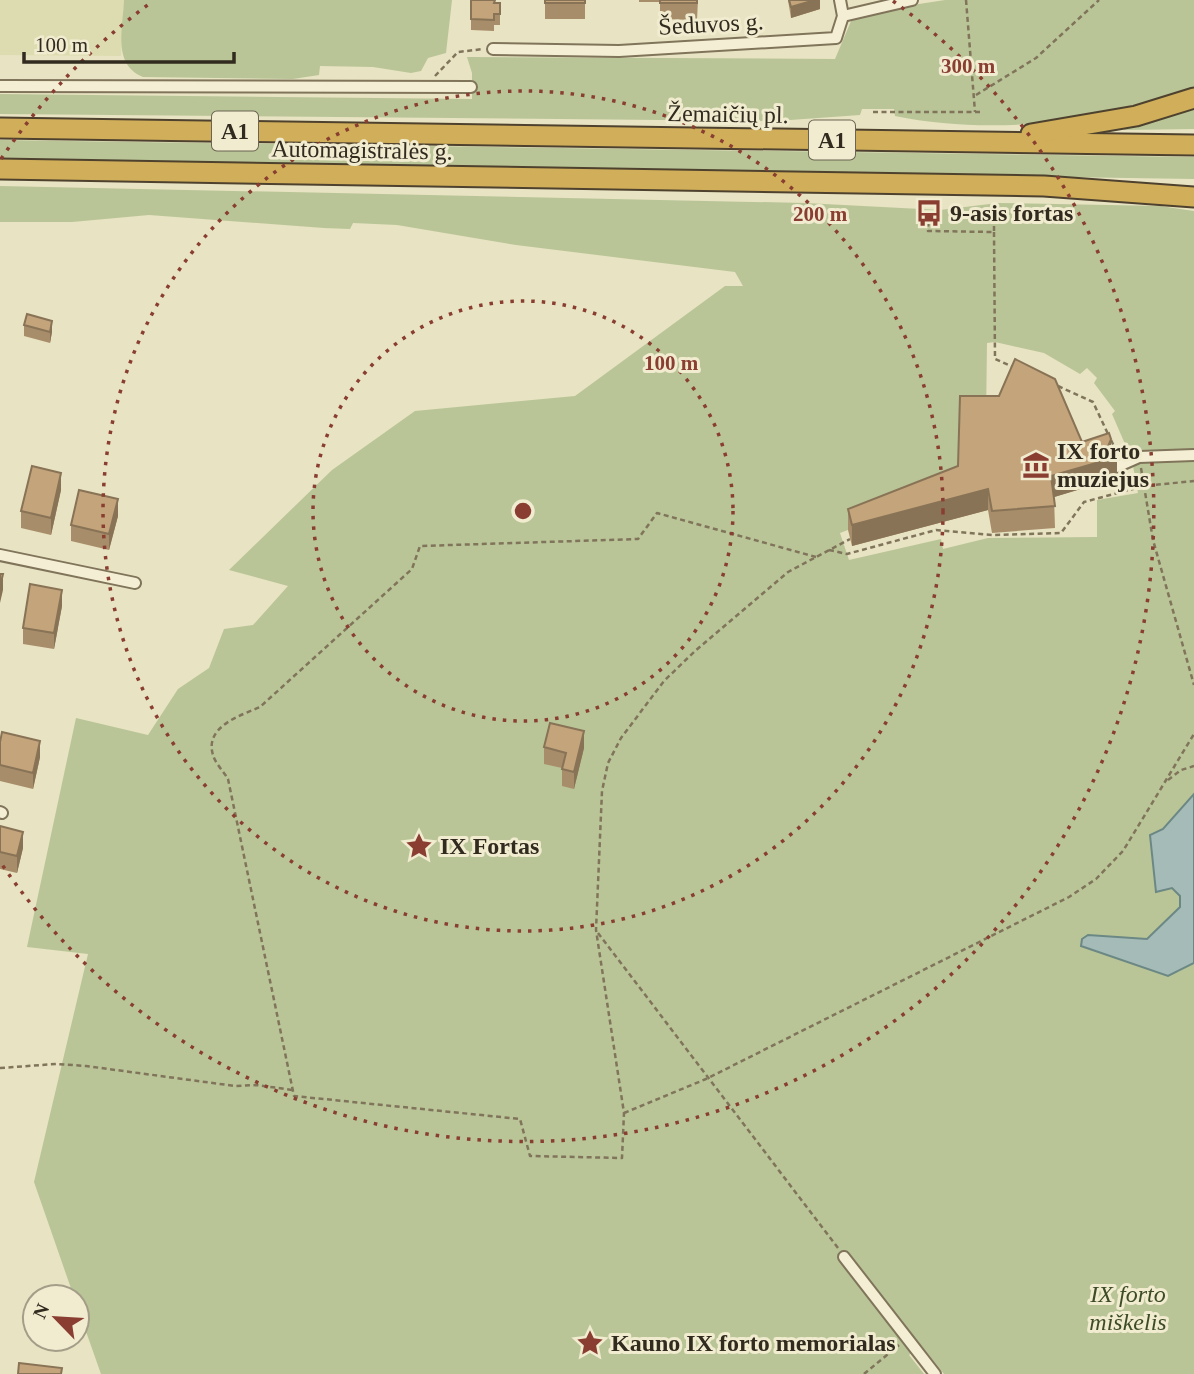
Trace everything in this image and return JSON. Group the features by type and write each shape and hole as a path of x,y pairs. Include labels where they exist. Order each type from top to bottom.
{"highway":[{"path":"982,142 1136,116 1194,98"},
{"name":"Automagistralės g.","path":"0,128 470,134"},
{"name":"Žemaičių pl.","path":"470,134 1194,145"},
{"name":"Automagistralės g.","path":"0,169 1044,186 1194,197"}],"street":[{"path":"840,0 843,16 912,0"},
{"name":"Šeduvos g.","path":"493,49 619,51 836,38 843,16"},
{"path":"0,86 471,86"},
{"path":"1118,466 1139,457 1194,455"},
{"path":"0,555 135,583"},
{"path":"844,1256 935,1374"}],"path":[{"path":"965,0 976,95 975,112"},
{"path":"976,95 1036,58 1099,0"},
{"path":"452,61 452,56 462,51 493,49"},
{"path":"873,112 982,112"},
{"path":"929,213 928,230 994,232"},
{"path":"994,225 995,359 1020,370"},
{"path":"1056,386 1093,402 1118,466"},
{"path":"1139,457 1153,540 1194,685"},
{"path":"829,550 847,554 936,530 992,535 1061,533 1084,502 1144,486 1194,481"},
{"path":"816,557 657,513 645,534 629,540 419,546 412,569 260,707 231,718 222,726 214,738 212,754 228,779 294,1096 520,1119 530,1156 622,1158 624,1113 596,930 602,791 608,762 664,681 695,651 788,572 816,557 829,550 851,538"},
{"path":"624,1113 706,1079 1078,891 1104,873 1124,851 1194,734"},
{"path":"1165,782 1181,770 1194,766"},
{"path":"596,930 706,1079 844,1256"},
{"path":"0,1068 56,1064 86,1066 235,1086 257,1085 292,1090"},
{"path":"864,1374 908,1338"}],"green space":[{"path":"0,0 124,0 121,56 0,55"},
{"path":"124,0 452,0 446,53 428,58 421,71 411,73 373,67 320,66 319,75 293,79 143,77 133,71 123,55 121,34"},
{"path":"945,0 1194,0 1194,92 1083,118 1008,125 932,122 895,116 894,109 862,109 860,115 776,121 0,114 0,94 472,99 472,73 467,57 835,59 854,14"},
{"path":"1194,104 1194,129 1124,130 1123,124"},
{"path":"0,140 1194,157 1194,179 0,161"},
{"name":"IX forto miškelis","path":"0,186 805,203 940,210 998,203 1160,206 1194,211 1194,794 1163,829 1156,891 1172,888 1180,896 1180,907 1147,939 1088,935 1178,972 1194,963 1194,1374 944,1374 921,1345 909,1355 924,1374 101,1374 91,1346 91,1283 69,1283 34,1182 88,954 27,947 76,718 148,735 178,689 209,668 224,629 253,625 288,586 229,570 332,470 415,411 575,396 725,286 743,286 735,272 516,245 397,225 353,223 350,229 324,228 149,215 72,222 0,222","holes":["995,342 1044,353 1080,374 1087,368 1097,378 1094,383 1115,411 1112,414 1132,460 1138,493 1097,500 1097,537 988,538 943,549 941,539 849,560 840,533 958,487 986,417 987,343"]}],"water":[{"path":"1194,794 1194,963 1168,976 1081,946 1082,939 1088,935 1147,939 1180,907 1180,896 1172,888 1156,892 1150,835 1163,829"}],"building":[{"path":"471,0 495,0 494,3 500,3 500,14 494,14 494,20 471,19"},
{"path":"545,0 585,0 585,3 545,3"},
{"path":"660,0 697,0 697,3 660,3"},
{"path":"789,0 815,0 791,7"},
{"path":"27,314 52,321 50,332 24,325"},
{"name":"IX forto muziejus","path":"1015,359 1055,379 1082,442 1109,433 1111,439 1107,449 1117,457 1051,476 1055,506 992,511 988,489 852,525 848,509 958,466 960,396 999,396"},
{"path":"32,466 61,473 51,518 21,511"},
{"path":"79,490 118,499 109,534 71,525"},
{"path":"30,584 62,590 54,633 23,628"},
{"path":"550,723 584,731 574,772 562,769 566,753 544,747"},
{"path":"2,732 40,741 33,773 0,765"},
{"path":"0,826 23,832 17,856 0,852"},
{"path":"19,1363 62,1368 61,1374 18,1374"}],"place":[{"name":"9-asis fortas","path":"929,213"},
{"name":"IX forto muziejus","path":"1036,465"},
{"name":"IX Fortas","path":"419,846"},
{"name":"Kauno IX forto memorialas","path":"590,1343"}]}
